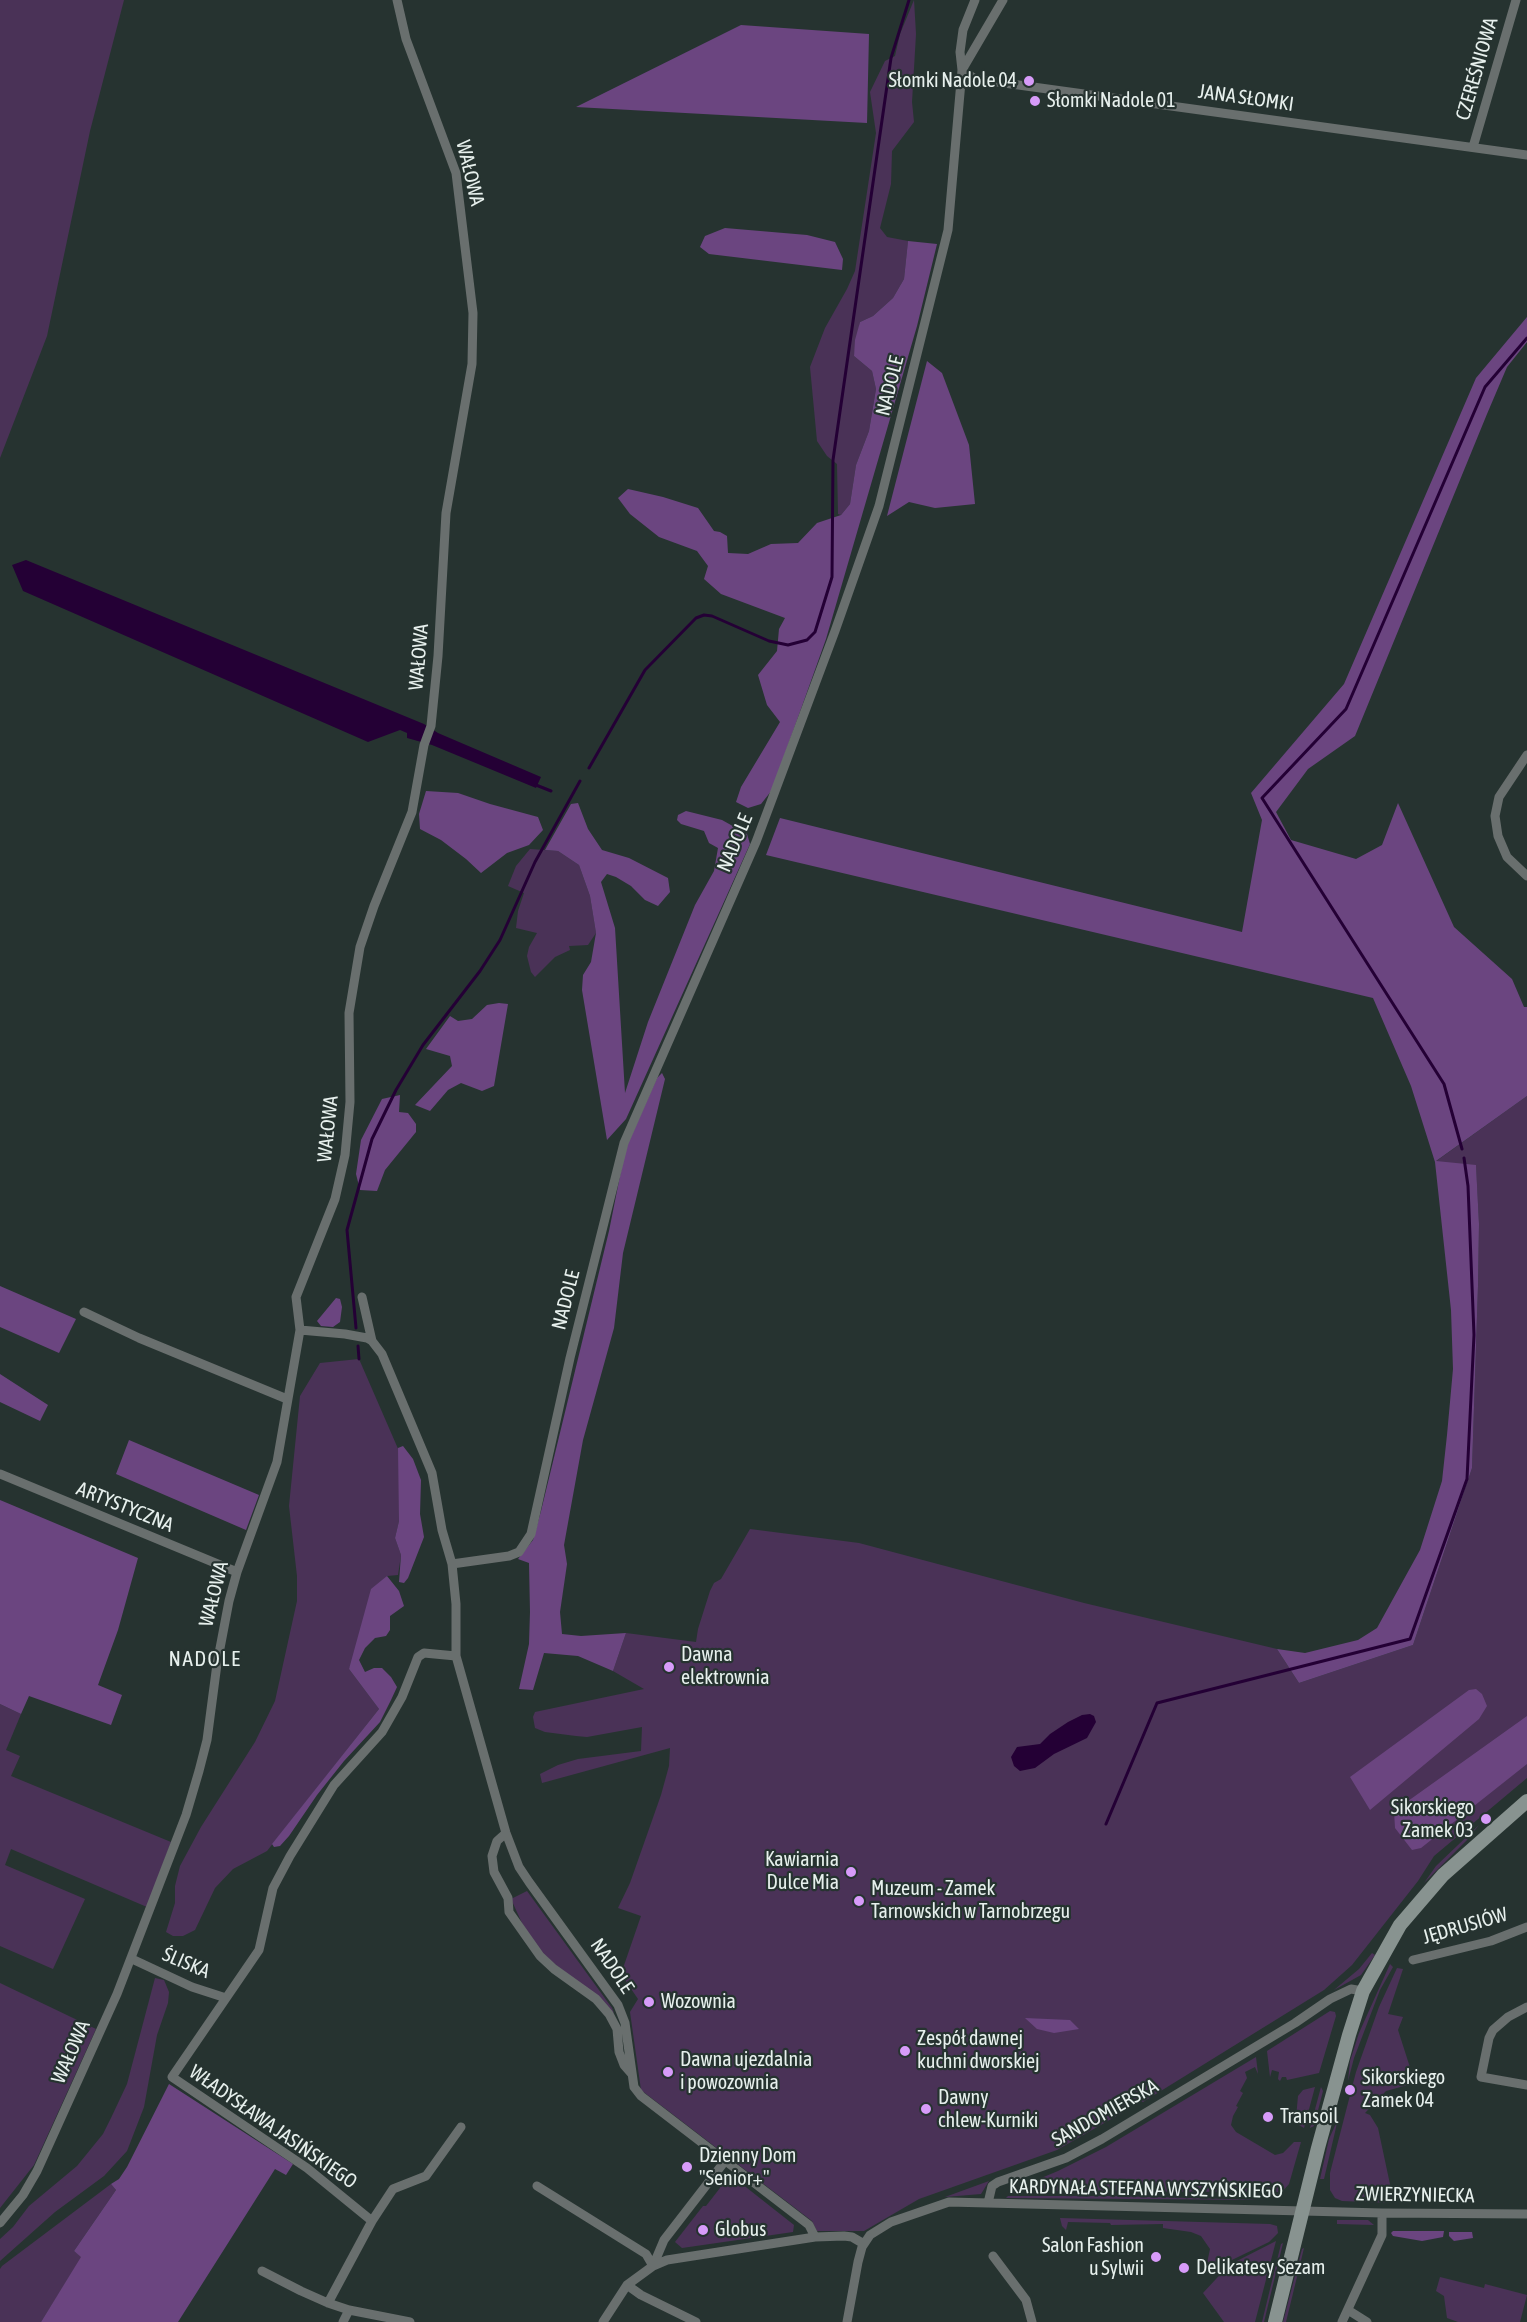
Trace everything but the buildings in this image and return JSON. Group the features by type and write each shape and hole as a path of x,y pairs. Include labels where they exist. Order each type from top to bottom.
{"street":[{"name":"WAŁOWA","path":"0,2223 23,2195 37,2171 132,1959 186,1815 203,1757 220,1643 237,1572 277,1462 300,1330 296,1297 335,1199 345,1155 350,1102 350,1013 360,947 412,812 424,745 431,726 438,656 446,513 472,364 473,313 456,173 414,64 397,0"},
{"name":"NADOLE","path":"452,1564 509,1556 519,1552 531,1534 570,1358 624,1143 756,842 879,506 948,230 962,70 960,52 963,30 975,0"},
{"path":"962,70 1003,0"},
{"name":"CZEREŚNIOWA","path":"1473,147 1516,0"},
{"name":"JANA SŁOMKI","path":"962,70 975,79 1527,155"},
{"path":"1527,755 1499,797 1495,816 1498,836 1507,857 1527,876"},
{"name":"NADOLE","path":"362,1297 372,1341 382,1354 432,1473 442,1530 452,1564 456,1604 456,1656 506,1833 519,1867 618,2005 625,2023 634,2087 641,2096 809,2225 815,2237"},
{"path":"84,1312 139,1338 287,1399"},
{"path":"300,1330 345,1334 372,1341"},
{"name":"ARTYSTYCZNA","path":"0,1474 237,1572"},
{"path":"226,1998 259,1950 271,1894 290,1856 334,1785 382,1732 402,1697 418,1658 424,1653 456,1656"},
{"path":"1275,2322 1343,2055 1363,1991 1407,1916 1443,1875 1527,1801"},
{"path":"506,1833 497,1841 492,1856 494,1872 508,1898 509,1912 540,1956 596,1999 609,2014 616,2029 619,2052 624,2065 632,2073"},
{"name":"JĘDRUSIÓW","path":"1413,1960 1491,1941 1527,1927"},
{"name":"ŚLISKA","path":"132,1959 192,1987 226,1998"},
{"name":"SANDOMIERSKA","path":"988,2203 992,2186 998,2182 1066,2157 1102,2139 1346,1990 1363,1991"},
{"name":"WŁADYSŁAWA JASIŃSKIEGO","path":"226,1998 172,2077 307,2168 372,2221"},
{"path":"1527,2007 1493,2030 1489,2038 1481,2077 1527,2085"},
{"path":"328,2303 372,2221 393,2189 426,2176 461,2127"},
{"path":"653,2266 664,2240 725,2161"},
{"path":"537,2186 646,2254 653,2266"},
{"path":"847,2322 858,2262 864,2244 878,2229 891,2222 950,2202 988,2203"},
{"name":"KARDYNAŁA STEFANA WYSZYŃSKIEGO","path":"988,2203 1302,2210"},
{"name":"ZWIERZYNIECKA","path":"1302,2210 1527,2214"},
{"path":"1342,2322 1382,2235 1382,2213"},
{"path":"603,2322 627,2285 653,2266 667,2260 815,2237 852,2237 864,2244"},
{"path":"993,2256 1026,2300 1032,2322"},
{"path":"262,2271 328,2303 349,2310 410,2322"},
{"path":"627,2285 641,2295 696,2322"},
{"path":"343,2322 349,2310"},
{"path":"1348,2310 1367,2322"}],"shaded area":[{"path":"0,0 124,0 90,131 47,336 0,458"},
{"path":"914,0 916,34 912,102 914,122 892,151 891,184 880,228 887,237 908,241 904,279 893,298 873,316 860,322 854,356 872,371 876,389 869,431 856,465 850,504 841,515 838,514 837,464 827,456 817,441 810,367 825,328 855,271 876,133 870,92 885,61 895,56 900,34"},
{"path":"741,25 869,34 867,123 576,107"},
{"path":"725,228 807,235 835,242 843,259 842,270 709,254 700,247 705,236"},
{"path":"908,241 937,244 917,326 826,639 772,790 761,804 748,808 736,802 741,787 780,722 767,705 758,675 777,651 779,629 785,618 721,594 704,579 708,566 697,551 659,537 630,514 618,498 628,489 698,508 714,531 727,536 728,553 748,554 771,544 798,543 817,523 841,515 850,504 856,465 869,431 876,389 872,371 854,356 855,340 860,322 873,316 893,298 904,279"},
{"path":"1527,317 1527,342 1507,367 1355,736 1308,769 1276,812 1291,840 1356,859 1382,845 1398,803 1454,927 1512,979 1524,1007 1527,1007 1527,1096 1436,1161 1476,1165 1479,1224 1472,1468 1413,1645 1299,1683 1277,1649 1305,1653 1358,1640 1377,1628 1420,1550 1442,1481 1447,1435 1453,1369 1451,1310 1435,1162 1411,1086 1373,998 766,855 780,818 1242,932 1262,820 1251,793 1344,684 1476,378"},
{"path":"927,361 942,373 969,445 975,504 935,508 909,502 887,516"},
{"path":"26,560 424,724 438,733 541,777 536,788 432,745 407,738 407,733 400,730 368,742 23,591 12,565"},
{"path":"426,791 458,793 538,817 543,830 529,845 507,853 481,873 441,840 420,829 419,814"},
{"path":"578,803 588,829 602,850 629,858 668,878 670,892 658,906 645,900 631,886 616,877 607,874 601,882 615,928 625,1093 648,1022 695,905 714,871 718,848 709,843 704,831 681,824 677,820 678,815 686,811 722,820 747,834 750,844 626,1119 607,1140 582,990 583,975 591,962 596,933 590,896 579,865 558,851 545,850 571,804"},
{"path":"530,849 558,851 579,865 590,896 596,933 588,945 569,946 570,950 555,957 535,977 531,972 527,956 537,933 516,928 518,911 524,893 508,886 516,866"},
{"path":"508,1004 494,1086 482,1091 461,1083 448,1090 430,1111 415,1105 452,1066 450,1056 426,1049 450,1016 458,1021 472,1019 487,1005"},
{"path":"662,1073 665,1079 623,1253 614,1328 583,1440 564,1545 567,1564 560,1612 562,1634 581,1636 626,1633 613,1671 578,1656 544,1653 533,1690 519,1689 529,1644 530,1612 529,1563 518,1559 533,1540 541,1511 628,1143 657,1078"},
{"path":"400,1095 399,1112 408,1113 416,1124 416,1132 385,1170 377,1191 360,1190 356,1174 361,1140 382,1099"},
{"path":"1527,1096 1527,1778 1434,1856 1418,1881 1352,1965 1324,1990 1143,2102 1135,2100 1130,2102 1127,2110 1057,2150 919,2199 864,2231 817,2231 812,2221 641,2090 630,2012 638,1999 621,1974 641,1916 618,1908 630,1883 661,1795 669,1766 670,1748 542,1783 540,1774 558,1765 578,1759 641,1751 642,1727 587,1737 545,1732 535,1728 533,1717 535,1712 644,1689 613,1671 626,1633 696,1642 710,1591 714,1583 721,1579 750,1529 859,1543 1084,1603 1277,1649 1299,1683 1413,1645 1472,1468 1479,1224 1476,1166 1435,1162"},
{"path":"0,1286 76,1319 59,1353 0,1327"},
{"path":"336,1298 340,1299 342,1307 340,1322 333,1327 321,1326 317,1321"},
{"path":"359,1359 399,1451 399,1521 395,1538 401,1555 398,1575 387,1576 349,1669 379,1709 267,1851 233,1869 215,1888 195,1930 183,1936 173,1936 166,1932 175,1903 175,1886 180,1866 201,1827 255,1742 275,1701 297,1601 297,1576 289,1506 300,1396 320,1363"},
{"path":"0,1374 48,1405 40,1421 0,1402"},
{"path":"129,1440 259,1495 246,1530 116,1474"},
{"path":"403,1446 413,1459 421,1480 420,1514 424,1537 404,1583 399,1582 401,1555 395,1538 399,1521 398,1448"},
{"path":"0,1500 138,1558 118,1630 98,1685 122,1695 111,1725 29,1696 21,1714 0,1704"},
{"path":"387,1576 399,1591 404,1606 390,1616 390,1630 386,1636 375,1638 365,1648 359,1660 365,1672 374,1668 382,1668 397,1687 380,1722 344,1761 289,1836 280,1846 274,1847 272,1844 379,1709 349,1669 371,1589"},
{"path":"1476,1689 1482,1694 1487,1706 1479,1719 1370,1810 1350,1777 1469,1690"},
{"path":"0,1704 21,1714 6,1750 20,1756 11,1776 171,1842 147,1907 11,1849 5,1865 85,1899 53,1969 0,1946"},
{"path":"1090,1714 1094,1716 1096,1722 1087,1738 1054,1754 1035,1768 1020,1771 1014,1766 1011,1757 1017,1747 1040,1744 1068,1722"},
{"path":"1527,1716 1527,1764 1421,1848 1412,1850 1395,1828 1394,1811"},
{"path":"1479,1825 1467,1840 1424,1883 1436,1866"},
{"path":"527,1891 614,2013 532,1945 511,1899"},
{"path":"1372,1953 1375,1955 1361,1975 1334,1990 1359,1969"},
{"path":"1390,1964 1393,1967 1380,1990 1354,2058 1348,2081 1350,2061 1359,2033"},
{"path":"1397,1968 1403,1969 1388,2014 1403,2017 1398,2030 1415,2083 1386,2091 1365,2113 1370,2115 1378,2128 1394,2203 1342,2201 1335,2198 1330,2190 1330,2173 1356,2072 1379,2007"},
{"path":"155,1978 164,1980 169,1992 168,2003 157,2035 144,2107 127,2151 104,2176 55,2212 0,2261 0,2239 13,2227 29,2206 77,2166 103,2134 127,2084"},
{"path":"0,1983 96,2029 34,2165 0,2208"},
{"path":"1330,2011 1335,2012 1336,2016 1319,2073 1287,2080 1286,2077 1282,2077 1280,2081 1279,2072 1272,2070 1270,2077 1267,2051"},
{"path":"1025,2018 1070,2020 1079,2029 1054,2033 1037,2029"},
{"path":"1256,2057 1258,2074 1255,2067 1245,2072 1247,2078 1240,2091 1243,2093 1236,2106 1238,2107 1231,2125 1236,2132 1275,2155 1283,2153 1294,2142 1301,2142 1289,2184 1282,2192 1010,2191 1058,2171 1106,2147"},
{"path":"169,2084 293,2164 286,2175 275,2169 178,2322 41,2322 81,2257 74,2251 116,2190 111,2184 119,2179 127,2167"},
{"path":"1315,2087 1304,2128 1299,2125 1296,2118 1298,2096 1303,2090"},
{"path":"1321,2087 1323,2091 1314,2126 1310,2128"},
{"path":"1338,2119 1324,2179 1320,2179 1329,2139"},
{"path":"728,2173 794,2225 793,2232 682,2248 675,2242 720,2188 719,2185"},
{"path":"989,2181 981,2194 945,2197"},
{"path":"111,2184 116,2190 74,2251 82,2257 41,2322 0,2322 0,2269 2,2266"},
{"path":"1008,2196 1115,2196 1268,2200 1006,2198"},
{"path":"1060,2218 1270,2224 1277,2226 1278,2233 1269,2242 1205,2273 1210,2249 1201,2236 1191,2232 1163,2228 1163,2224 1111,2225 1110,2223 1068,2222 1066,2230"},
{"path":"1337,2220 1368,2220 1374,2225 1337,2224"},
{"path":"1393,2231 1444,2231 1443,2237 1422,2241 1393,2236 1391,2233"},
{"path":"1449,2232 1472,2232 1473,2238 1454,2241 1449,2236"},
{"path":"1276,2241 1255,2322 1224,2322 1203,2293 1229,2265"},
{"path":"1283,2243 1264,2322 1262,2322 1281,2244"},
{"path":"1304,2248 1286,2322 1283,2322 1302,2249"},
{"path":"1440,2277 1484,2288 1485,2284 1527,2295 1520,2322 1458,2322 1447,2318 1444,2296 1436,2291"}],"waterway":[{"path":"589,768 645,670 696,618 704,615 712,616 769,641 788,645 807,640 815,632 832,577 833,460 891,58 909,0"},
{"path":"1462,1149 1444,1084 1262,798 1346,709 1485,387 1527,338"},
{"path":"356,1328 347,1230 372,1139 396,1090 423,1045 480,971 500,940 535,862 580,781"},
{"path":"536,785 551,791"},
{"path":"1106,1824 1157,1703 1410,1639 1467,1479 1474,1335 1468,1186 1464,1158"},
{"path":"358,1346 359,1359"}],"place":[{"name":"Słomki Nadole 04","path":"1029,81"},
{"name":"Słomki Nadole 01","path":"1035,101"},
{"name":"Dawna elektrownia","path":"669,1667"},
{"name":"Sikorskiego Zamek 03","path":"1486,1819"},
{"name":"Kawiarnia Dulce Mia","path":"851,1872"},
{"name":"Muzeum - Zamek Tarnowskich w Tarnobrzegu","path":"859,1901"},
{"name":"Wozownia","path":"649,2002"},
{"name":"Zespół dawnej kuchni dworskiej","path":"905,2051"},
{"name":"Dawna ujezdalnia i powozownia","path":"668,2072"},
{"name":"Sikorskiego Zamek 04","path":"1350,2090"},
{"name":"Dawny chlew-Kurniki","path":"926,2109"},
{"name":"Transoil","path":"1268,2117"},
{"name":"Dzienny Dom \"Senior+\"","path":"687,2167"},
{"name":"Globus","path":"703,2230"},
{"name":"Salon Fashion u Sylwii","path":"1156,2257"},
{"name":"Delikatesy Sezam","path":"1184,2268"}],"district":[{"name":"NADOLE","path":"205,1659"}]}
